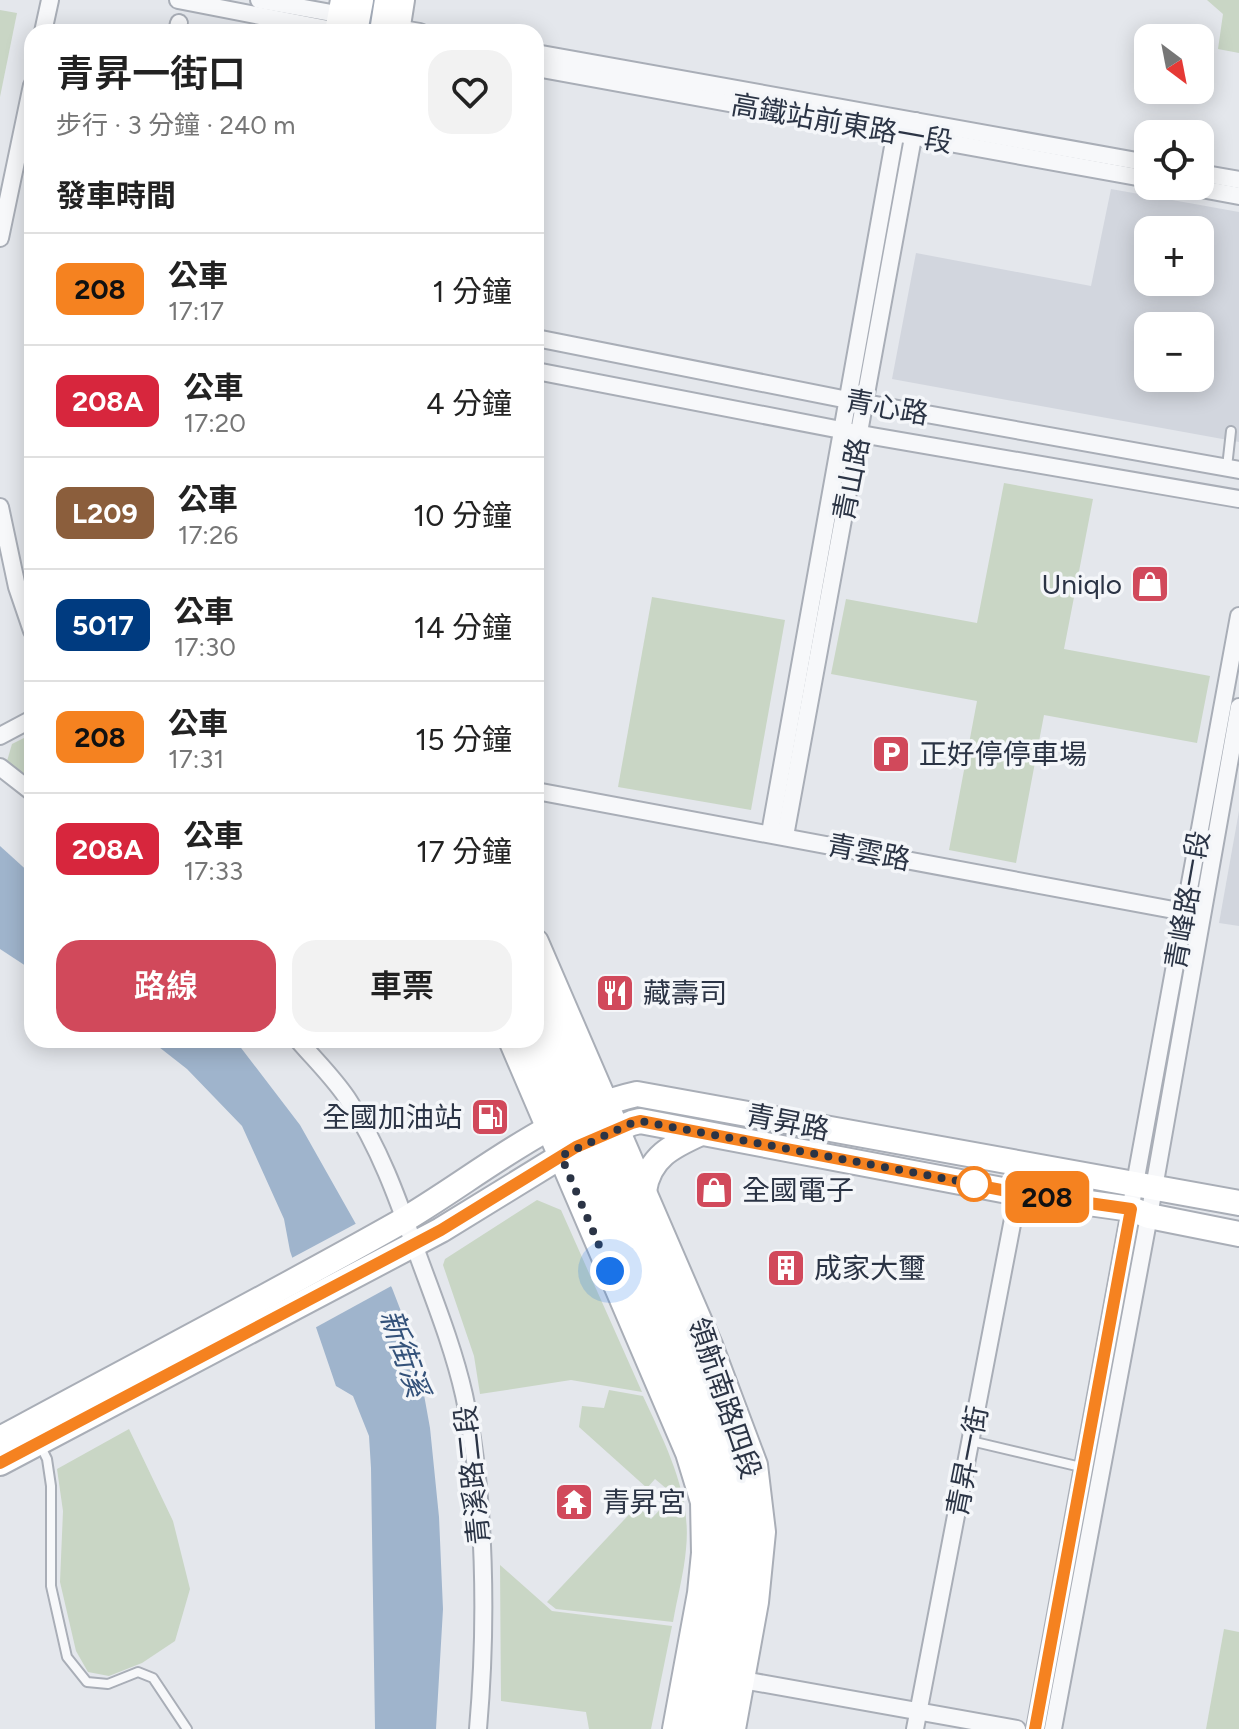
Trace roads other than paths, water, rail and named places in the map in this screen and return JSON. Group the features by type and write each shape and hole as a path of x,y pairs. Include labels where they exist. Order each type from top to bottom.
{"main road":[{"path":"388,0 394,24"},
{"path":"544,1017 588,1142"},
{"path":"536,1048 576,1115"},
{"name":"領航南路四段","path":"588,1142 670,1306 732,1449 742,1494 744,1558 740,1602 715,1729"},
{"name":"領航南路四段","path":"588,1142 705,1443 722,1498 723,1556 719,1598 694,1729"}],"street":[{"path":"45,24 50,0"},
{"path":"178,0 347,20"},
{"path":"259,0 367,24"},
{"path":"397,24 402,0"},
{"name":"高鐵站前東路一段","path":"544,55 897,126"},
{"name":"高鐵站前東路一段","path":"544,69 1134,161"},
{"path":"0,238 24,123"},
{"name":"青山路","path":"777,834 851,432 897,126"},
{"name":"高鐵站前東路一段","path":"914,129 1134,176"},
{"name":"青山路","path":"856,402 914,129"},
{"path":"1214,176 1239,180"},
{"path":"1214,191 1239,196"},
{"name":"青心路","path":"544,340 856,402 1233,468"},
{"name":"青心路","path":"544,373 851,432 1239,499"},
{"path":"0,507 24,608"},
{"name":"青峰路一段","path":"1140,1213 1193,914 1239,616"},
{"name":"青峰路一段","path":"1193,914 1239,707"},
{"path":"0,736 24,723"},
{"path":"0,767 24,786"},
{"name":"青雲路","path":"544,796 562,795 777,834 1193,914"},
{"path":"544,977 576,1115"},
{"name":"青溪路二段","path":"305,1048 348,1098 388,1170 463,1392 474,1449 482,1569 482,1685 478,1729"},
{"path":"518,1048 576,1115"},
{"name":"青昇路","path":"292,1295 382,1260 410,1231 576,1115 637,1094 1239,1203"},
{"name":"領航南路四段","path":"576,1115 588,1142 703,1502 704,1553 700,1593 675,1729"},
{"name":"青昇路","path":"292,1295 370,1238 410,1231 441,1230 588,1142 640,1121 1239,1234"},
{"path":"644,1191 650,1169 660,1154 701,1133"},
{"name":"領航南路四段","path":"588,1142 644,1191 755,1465 763,1532 756,1602 733,1729"},
{"name":"青昇一街","path":"915,1729 1018,1193"},
{"path":"1035,1729 1083,1467 1140,1213"},
{"path":"1053,1729 1101,1471 1140,1213"},
{"path":"0,1463 33,1433 292,1295"},
{"path":"670,1306 721,1375"},
{"path":"0,1439 33,1433"},
{"path":"743,1680 1017,1729"}],"lane":[{"path":"1231,431 1233,468"},
{"path":"33,1433 47,1459 51,1486 51,1586 67,1657 87,1682 108,1684 138,1672 153,1678 187,1729"},
{"path":"971,1441 1101,1471"}],"water":[{"path":"0,846 24,868 24,965 0,949"},
{"name":"新街溪","path":"160,1048 241,1048 300,1125 392,1288 409,1332 430,1428 439,1517 443,1609 436,1729 375,1729 369,1436 353,1396 336,1386 290,1251 284,1219 242,1126 187,1069"}],"place":[{"name":"Uniqlo","path":"1150,584"},
{"name":"正好停停車場","path":"891,754"},
{"name":"藏壽司","path":"615,993"},
{"name":"全國加油站","path":"490,1117"},
{"name":"全國電子","path":"714,1190"},
{"name":"成家大璽","path":"786,1268"},
{"name":"青昇宮","path":"574,1502"}]}
